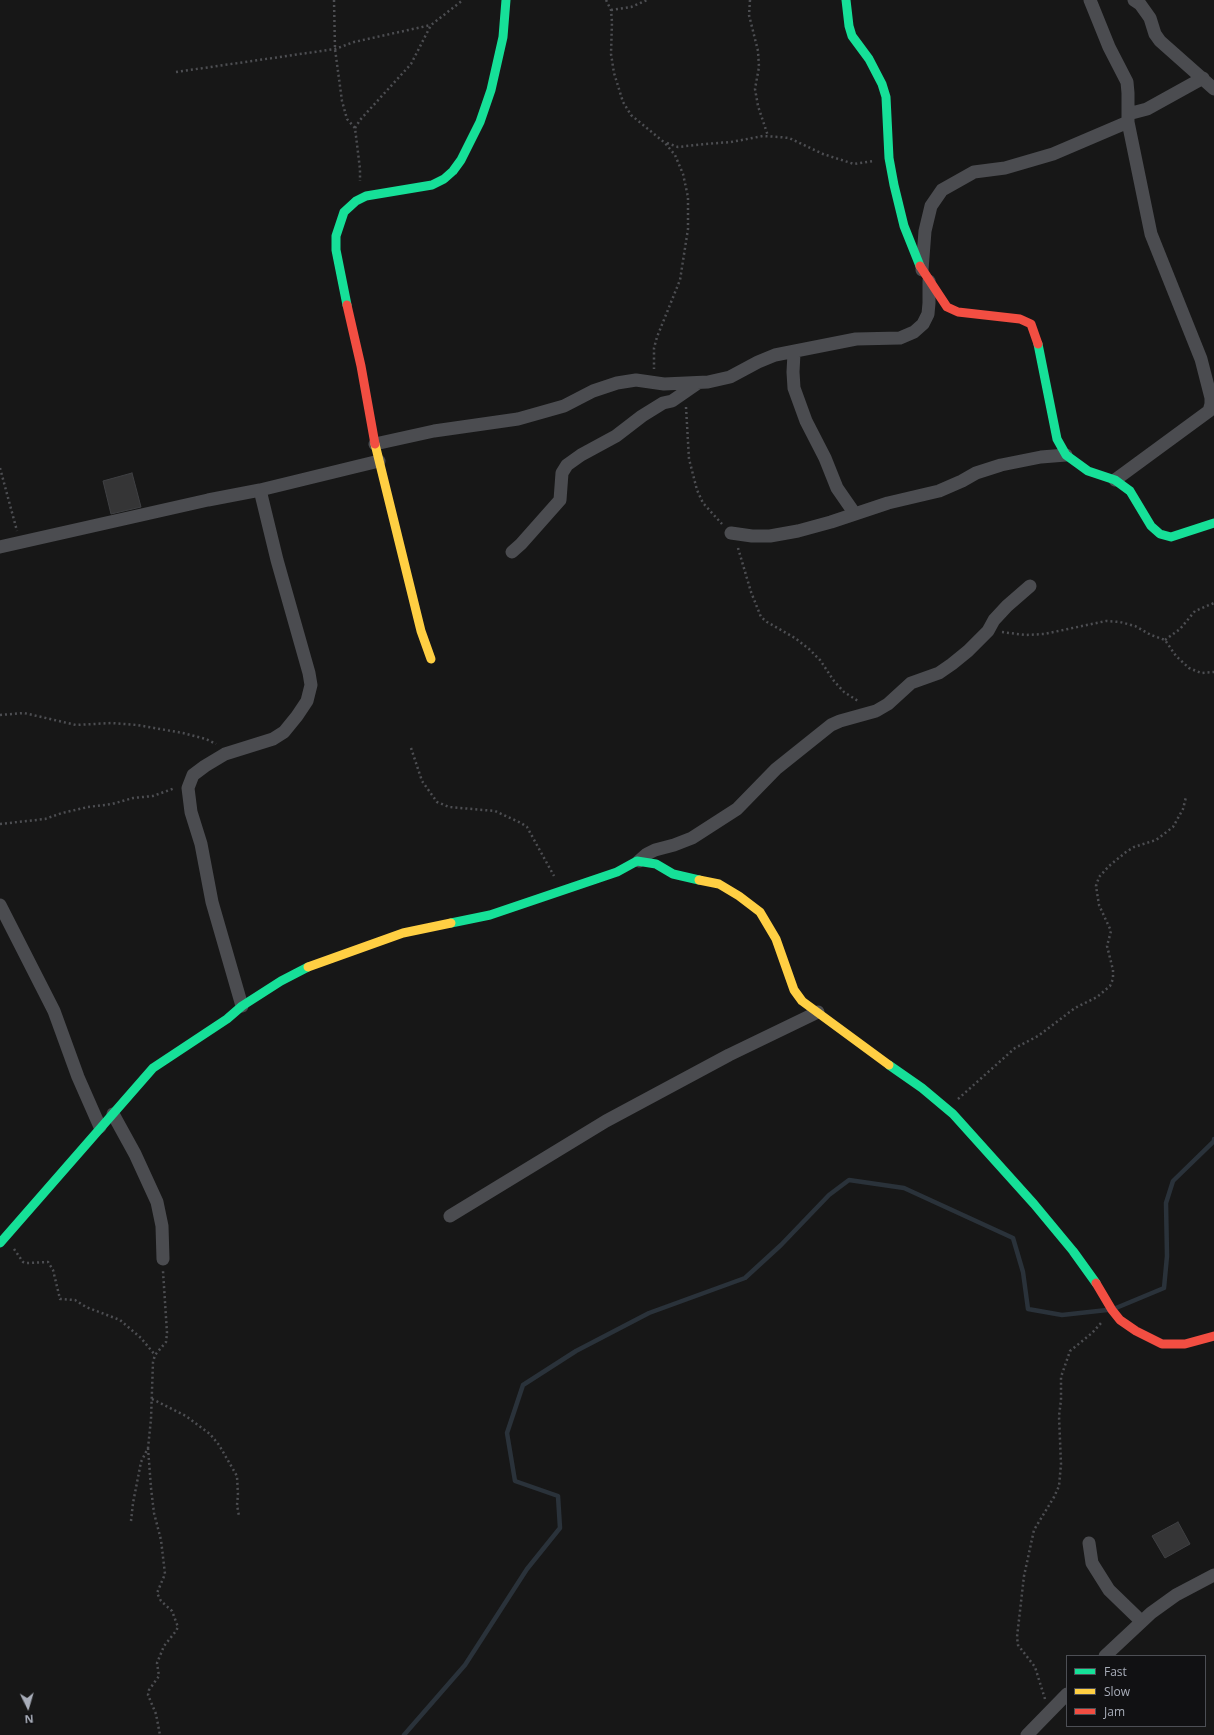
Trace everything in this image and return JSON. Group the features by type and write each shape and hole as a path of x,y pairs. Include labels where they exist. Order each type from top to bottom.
{"street":[{"path":"430,659 421,632 375,444 361,366 348,312 336,250 336,236 346,209 356,201 366,196 432,185 444,179 453,171 461,160 480,122 491,90 503,37 506,0"},
{"path":"846,0 849,26 852,36 869,60 882,84 886,97 889,158 904,226 926,276 947,306 958,312 1013,317 1031,324 1037,338 1057,439 1066,455 1088,471 1116,480 1130,491 1151,526 1160,534 1171,537 1176,536 1214,523"},
{"path":"1090,0 1109,46 1127,82 1128,118 1151,234 1201,360 1211,398 1209,411 1116,480"},
{"path":"1134,0 1140,4 1150,18 1155,34 1160,40 1214,89"},
{"path":"375,444 434,431 518,420 564,406 592,391 617,383 636,380 664,384 698,383 730,377 775,355 794,353 828,344 856,339 900,338 914,332 923,324 928,314 929,303 926,276 925,230 931,206 942,190 974,172 1005,168 1052,154 1147,109 1203,78"},
{"path":"794,353 794,388 806,421 825,458 837,488 855,514"},
{"path":"512,552 560,500 562,473 568,465 581,455 616,436 646,413 663,403 672,401 698,383"},
{"path":"731,533 752,536 770,536 798,531 888,503 939,491 976,473 1000,465 1041,457 1066,455"},
{"path":"0,547 208,500 260,490 379,461"},
{"path":"242,1006 212,902 201,844 191,812 188,788 193,775 225,754 273,739 284,732 307,701 311,686 309,673 277,560 260,490"},
{"path":"0,1243 153,1068 227,1019 242,1006 281,981 314,964 403,933 490,915 617,872 639,861 647,854 655,850 674,846 692,838 736,809 776,769 831,725 876,711 888,704 911,683 939,673 952,664 968,651 988,631 994,620 1007,606 1030,586"},
{"path":"639,861 656,864 673,874 719,884 760,912 776,939 794,990 802,1001 922,1088 947,1109 1034,1204 1073,1251 1120,1320 1136,1331 1162,1344 1185,1344 1214,1336"},
{"path":"0,905 54,1011 78,1077 100,1127"},
{"path":"450,1216 606,1121 729,1055 818,1012"},
{"path":"113,1114 135,1154 157,1202 162,1226 163,1259"},
{"path":"1089,1543 1092,1563 1109,1590 1141,1621"},
{"path":"1106,1655 1141,1621 1176,1595 1214,1575"},
{"path":"1028,1735 1066,1695"}],"path":[{"path":"334,0 335,48 342,101 347,119 355,128 360,169 356,201"},
{"path":"176,72 335,48 354,42 431,25 464,0"},
{"path":"606,0 611,10 611,54 614,73 623,102 631,115 666,143 675,155 683,174 688,197 688,229 680,280 657,337 654,348 654,368 651,382"},
{"path":"611,10 631,7 647,0"},
{"path":"750,0 750,21 758,51 758,67 755,89 758,106 768,136"},
{"path":"355,128 360,120 412,64 431,25"},
{"path":"666,143 678,147 731,142 768,136 789,138 823,154 854,164 889,158"},
{"path":"685,393 689,459 697,490 702,503 731,533 739,549 751,592 761,617 794,638 809,650 820,660 834,681 844,692 876,711"},
{"path":"0,468 20,543"},
{"path":"1165,640 1180,629 1195,611 1214,603"},
{"path":"988,631 1025,635 1044,634 1106,621 1113,622 1135,626 1151,635 1165,640 1176,656 1189,668 1201,673 1214,672"},
{"path":"0,715 24,713 76,725 111,723 160,729 206,739 233,752"},
{"path":"411,748 422,781 437,802 450,807 495,811 527,827 561,891"},
{"path":"0,824 45,819 62,813 88,807 112,804 133,798 153,796 190,782"},
{"path":"947,1109 1015,1048 1038,1036 1076,1008 1097,997 1110,986 1114,979 1107,946 1111,931 1098,901 1096,886 1099,878 1109,866 1126,852 1134,847 1156,840 1173,827 1183,809 1186,797"},
{"path":"6,1236 22,1262 27,1264 48,1262 53,1270 60,1299 75,1300 86,1307 120,1320 141,1338 155,1355"},
{"path":"160,1735 156,1714 148,1694 149,1690 159,1676 157,1663 164,1646 178,1627 172,1611 161,1601 157,1592 164,1574 161,1540 154,1513 150,1488 148,1448 153,1362 155,1355 166,1342 167,1333 163,1259"},
{"path":"1051,1710 1044,1698 1035,1667 1018,1646 1017,1637 1024,1576 1034,1530 1059,1486 1061,1464 1059,1416 1061,1377 1070,1351 1092,1333 1112,1310"},
{"path":"151,1399 186,1416 210,1434 219,1445 238,1476 237,1505 239,1516"},
{"path":"131,1521 141,1462 148,1448"}],"building":[{"path":"132,473 141,507 111,514 103,481"},
{"path":"1178,1522 1190,1544 1165,1558 1152,1536"}],"waterway":[{"path":"1116,1308 1164,1288 1167,1256 1166,1203 1173,1181 1214,1141 1214,1139"},
{"path":"404,1735 465,1665 527,1569 560,1528 558,1496 515,1481 507,1433 523,1385 576,1351 649,1313 745,1278 781,1245 829,1195 849,1180 904,1188 1013,1238 1023,1272 1028,1309 1062,1315 1107,1310"}],"traffic: fast":[{"path":"347,305 336,250 336,236 344,212 356,201 366,196 432,185 444,179 453,171 461,160 480,122 491,90 503,37 506,0"},
{"path":"846,0 849,26 852,36 869,59 882,84 886,97 889,158 894,185 904,226 920,266"},
{"path":"1038,344 1057,439 1066,455 1088,471 1115,480 1130,491 1151,526 1160,534 1171,537 1214,523"},
{"path":"451,923 490,915 617,872 637,861 656,864 673,874 699,880"},
{"path":"0,1243 153,1068 227,1019 242,1006 281,981 308,967"},
{"path":"889,1065 922,1088 953,1114 1034,1204 1073,1251 1096,1283"}],"traffic: slow":[{"path":"375,444 421,631 431,659"},
{"path":"699,880 719,884 739,896 760,912 776,939 794,990 802,1001 889,1065"},
{"path":"308,967 403,933 451,923"}],"traffic: jam":[{"path":"920,266 947,307 958,312 1020,319 1031,324 1038,344"},
{"path":"347,305 361,366 375,444"},
{"path":"1096,1283 1112,1310 1120,1320 1136,1331 1162,1344 1185,1344 1214,1336"}]}
